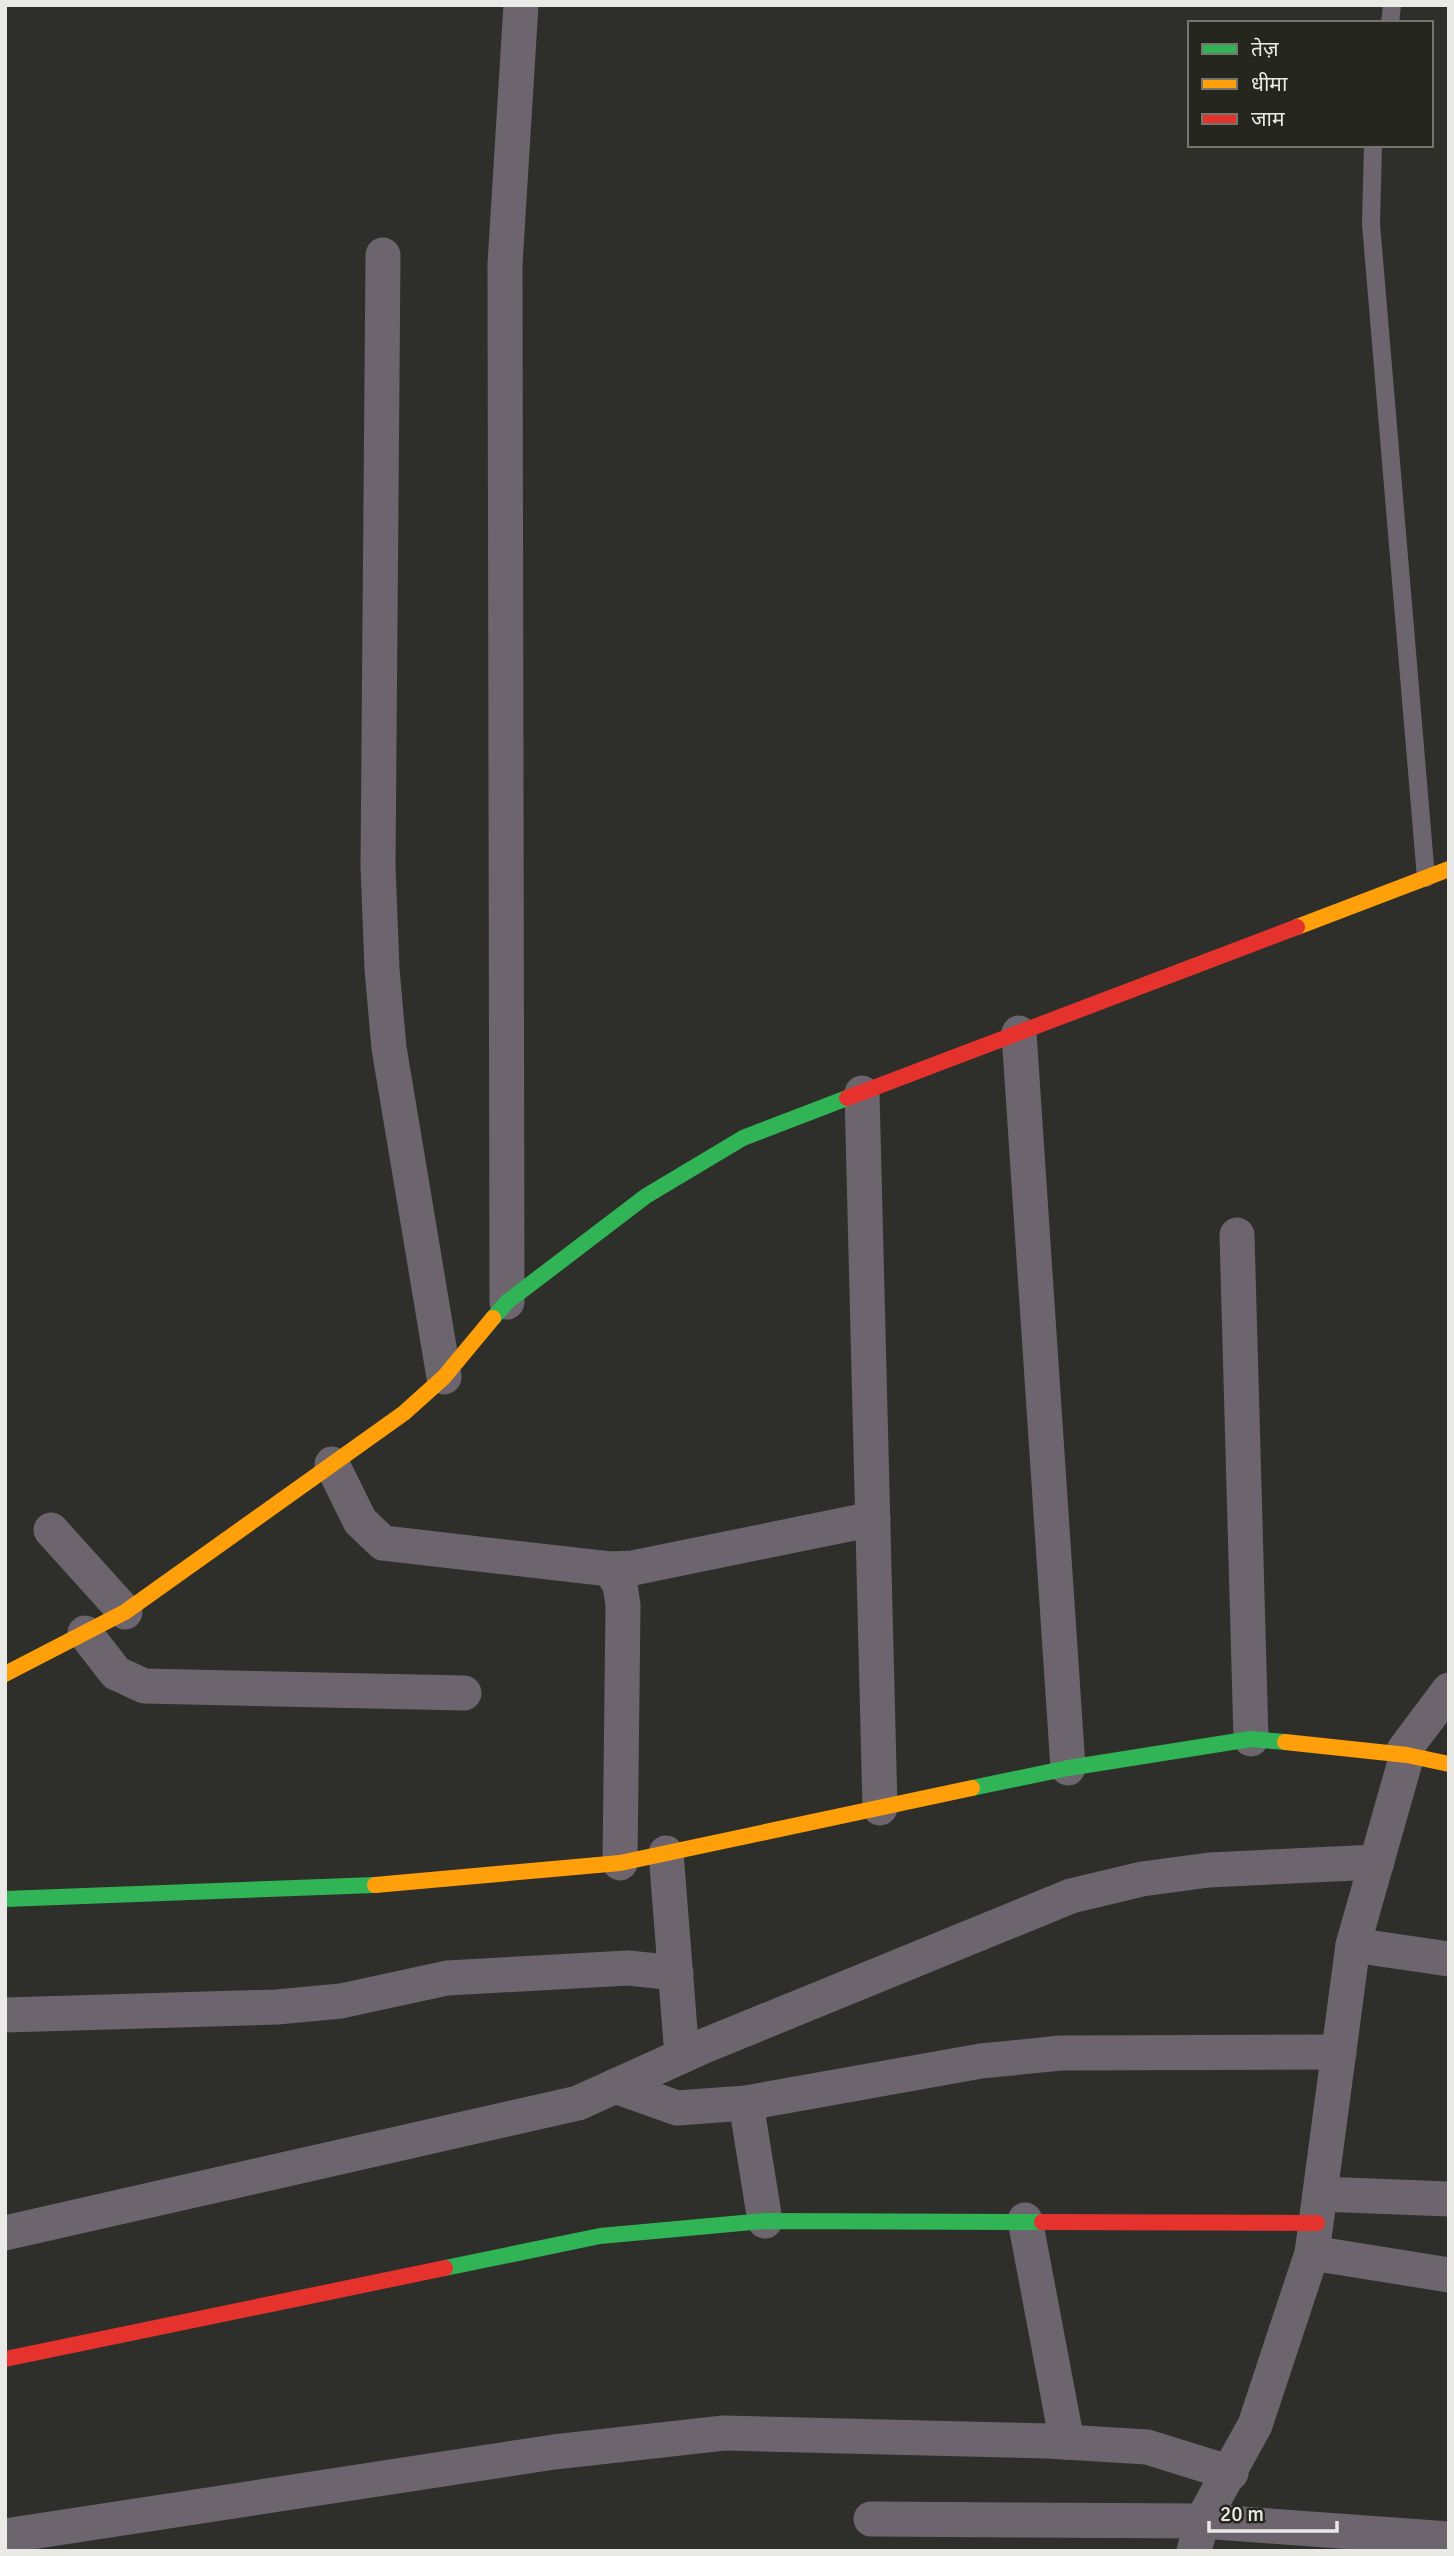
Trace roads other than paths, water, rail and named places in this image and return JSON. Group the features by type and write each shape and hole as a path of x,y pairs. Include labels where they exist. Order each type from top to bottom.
{"street":[{"path":"507,1303 505,264 522,5"},
{"path":"383,255 378,852 382,970 389,1048 444,1377"},
{"path":"5,1674 125,1612 404,1413 444,1377 507,1303 646,1196 743,1138 1449,869"},
{"path":"1019,1033 1068,1768"},
{"path":"862,1093 880,1808"},
{"path":"1237,1236 1251,1739"},
{"path":"332,1464 360,1521 383,1543 610,1569 633,1568 873,1519"},
{"path":"51,1530 125,1612"},
{"path":"610,1569 620,1585 623,1605 620,1863"},
{"path":"85,1633 116,1673 144,1686 464,1693"},
{"path":"1408,1755 1404,1750 1449,1690"},
{"path":"5,1899 388,1885 620,1863 1068,1768 1251,1739 1408,1755 1449,1764"},
{"path":"1198,2536 1255,2426 1316,2224 1353,1945 1408,1755"},
{"path":"667,1853 682,2056"},
{"path":"5,2233 578,2103 682,2056 1071,1896 1142,1879 1209,1870 1377,1862"},
{"path":"1353,1945 1449,1959"},
{"path":"5,2015 277,2007 341,2001 447,1978 628,1968 676,1973"},
{"path":"615,2087 677,2108 746,2103 981,2061 1061,2053 1339,2052"},
{"path":"746,2103 765,2221"},
{"path":"5,2359 600,2236 765,2221 1025,2220 1316,2224 1449,2199"},
{"path":"1025,2220 1067,2442"},
{"path":"1316,2224 1449,2275"},
{"path":"5,2536 554,2452 724,2433 1147,2446 1231,2473"},
{"path":"871,2519 1198,2536 1449,2539"}],"lane":[{"path":"1373,147 1371,224 1426,878"}]}
